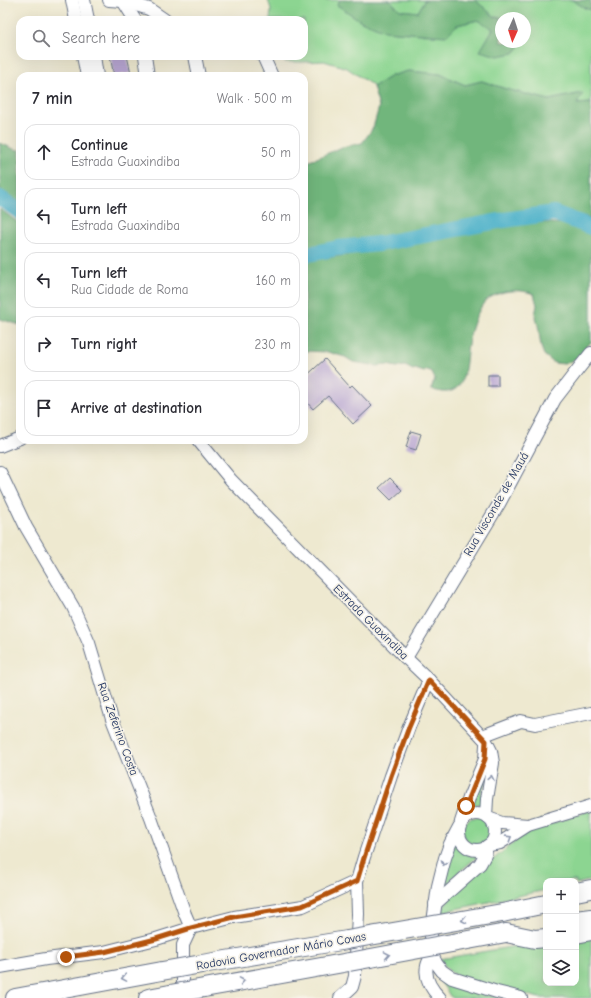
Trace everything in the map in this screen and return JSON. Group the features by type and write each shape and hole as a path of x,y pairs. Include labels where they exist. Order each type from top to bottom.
{"highway":[{"path":"579,891 591,889"},
{"path":"579,897 591,895"},
{"name":"Rodovia Governador Mário Covas","path":"15,998 202,964 502,913 542,904"},
{"path":"579,920 591,918"},
{"name":"Rodovia Governador Mário Covas","path":"148,998 177,996 204,988 543,927"},
{"path":"579,933 591,931"},
{"path":"506,933 535,939 543,938"}],"street":[{"path":"73,0 75,16"},
{"path":"84,0 87,16"},
{"path":"109,0 123,1 149,9 159,16"},
{"path":"123,1 132,16"},
{"path":"84,60 85,72"},
{"path":"95,60 96,72"},
{"path":"146,60 147,72"},
{"path":"196,60 198,72"},
{"path":"265,60 270,72"},
{"name":"Rua Visconde de Mauá","path":"406,658 499,504 556,399 578,368 591,353"},
{"path":"0,446 16,440"},
{"name":"Estrada Guaxindiba","path":"201,444 231,480 429,680 484,739"},
{"name":"Rua Zeferino Costa","path":"0,472 26,527 73,607 89,643 112,719 151,818 191,928"},
{"path":"340,998 352,987 355,976 358,914 357,881 391,776 409,727 429,680"},
{"path":"484,739 521,720 535,724 591,712"},
{"path":"436,904 480,864 483,860 488,845 493,839 494,828 492,822 487,817 487,799 493,763 491,751 484,739"},
{"path":"484,739 485,759 470,795 460,825 450,844 438,886 431,935 432,954 442,971 452,978 521,998"},
{"path":"528,825 502,823 483,815 471,815 460,825 460,838 466,846 477,849 482,848 488,845 500,843 528,825 591,806"},
{"path":"0,967 46,959 104,952 234,917 302,906 357,881"},
{"path":"177,996 183,945 191,928"},
{"path":"432,954 427,965 426,974 433,991 440,998"}],"green space":[{"path":"268,0 340,0 337,5 385,31 435,35 457,25 478,20 493,29 481,51 514,53 518,48 531,48 531,12 495,12 495,17 475,0 572,0 591,10 591,103 577,104 582,93 549,100 482,81 465,85 440,74 408,71 391,76 373,87 347,68 324,61 285,62 282,60 308,60 308,16 270,16 271,9"},
{"path":"340,0 389,0 400,10 418,12 425,0 475,0 495,17 495,48 518,48 514,53 498,56 480,51 493,29 478,20 457,25 446,36 385,31 361,21 337,5"},
{"path":"389,0 425,0 418,12 400,10"},
{"path":"572,0 591,0 591,10 585,8"},
{"path":"408,71 440,74 465,85 482,81 549,100 583,93 577,104 591,103 591,218 568,212 524,214 380,238 308,247 308,162 342,147 362,143 373,128 379,107 373,87 391,76"},
{"path":"0,143 16,149 16,200 0,189"},
{"path":"0,209 16,221 16,324 0,319"},
{"path":"532,222 570,224 591,232 591,342 577,358 565,364 554,363 544,355 541,347 535,315 537,305 534,294 519,291 508,291 490,298 480,309 470,334 464,375 457,388 451,391 443,392 431,389 435,379 431,371 427,370 424,372 415,369 413,370 405,366 377,366 353,362 345,357 328,352 308,351 308,260"},
{"path":"488,757 486,779 481,793 483,806 477,804 470,805"},
{"path":"591,810 591,880 579,883 579,878 543,878 543,891 441,912 453,892 527,832"},
{"path":"477,817 483,818 487,821 490,825 490,837 487,841 483,844 477,845 471,844 467,841 464,837 463,831 464,825 467,821 471,818"},
{"path":"455,841 459,848 464,852 470,855 478,856 441,890"},
{"path":"591,937 591,998 540,998 507,990 459,977 448,970 440,959 543,942 543,986 579,986 579,939"},
{"path":"438,977 448,983 502,998 453,998 450,996"}],"building":[{"path":"111,60 128,60 131,72 113,72"},
{"path":"325,359 350,387 352,385 372,406 353,424 328,396 313,409 308,403 308,374"},
{"path":"488,375 498,375 498,386 488,386"},
{"path":"411,431 421,434 416,450 406,447"},
{"path":"390,478 402,490 391,500 379,488"}],"waterway":[{"path":"0,198 16,209"},
{"path":"308,254 338,248 378,244 504,220 554,213 591,227"}],"route":[{"path":"66,957 104,952 234,917 302,906 357,881 391,776 409,727 429,680 486,741 485,759 466,806"}]}
